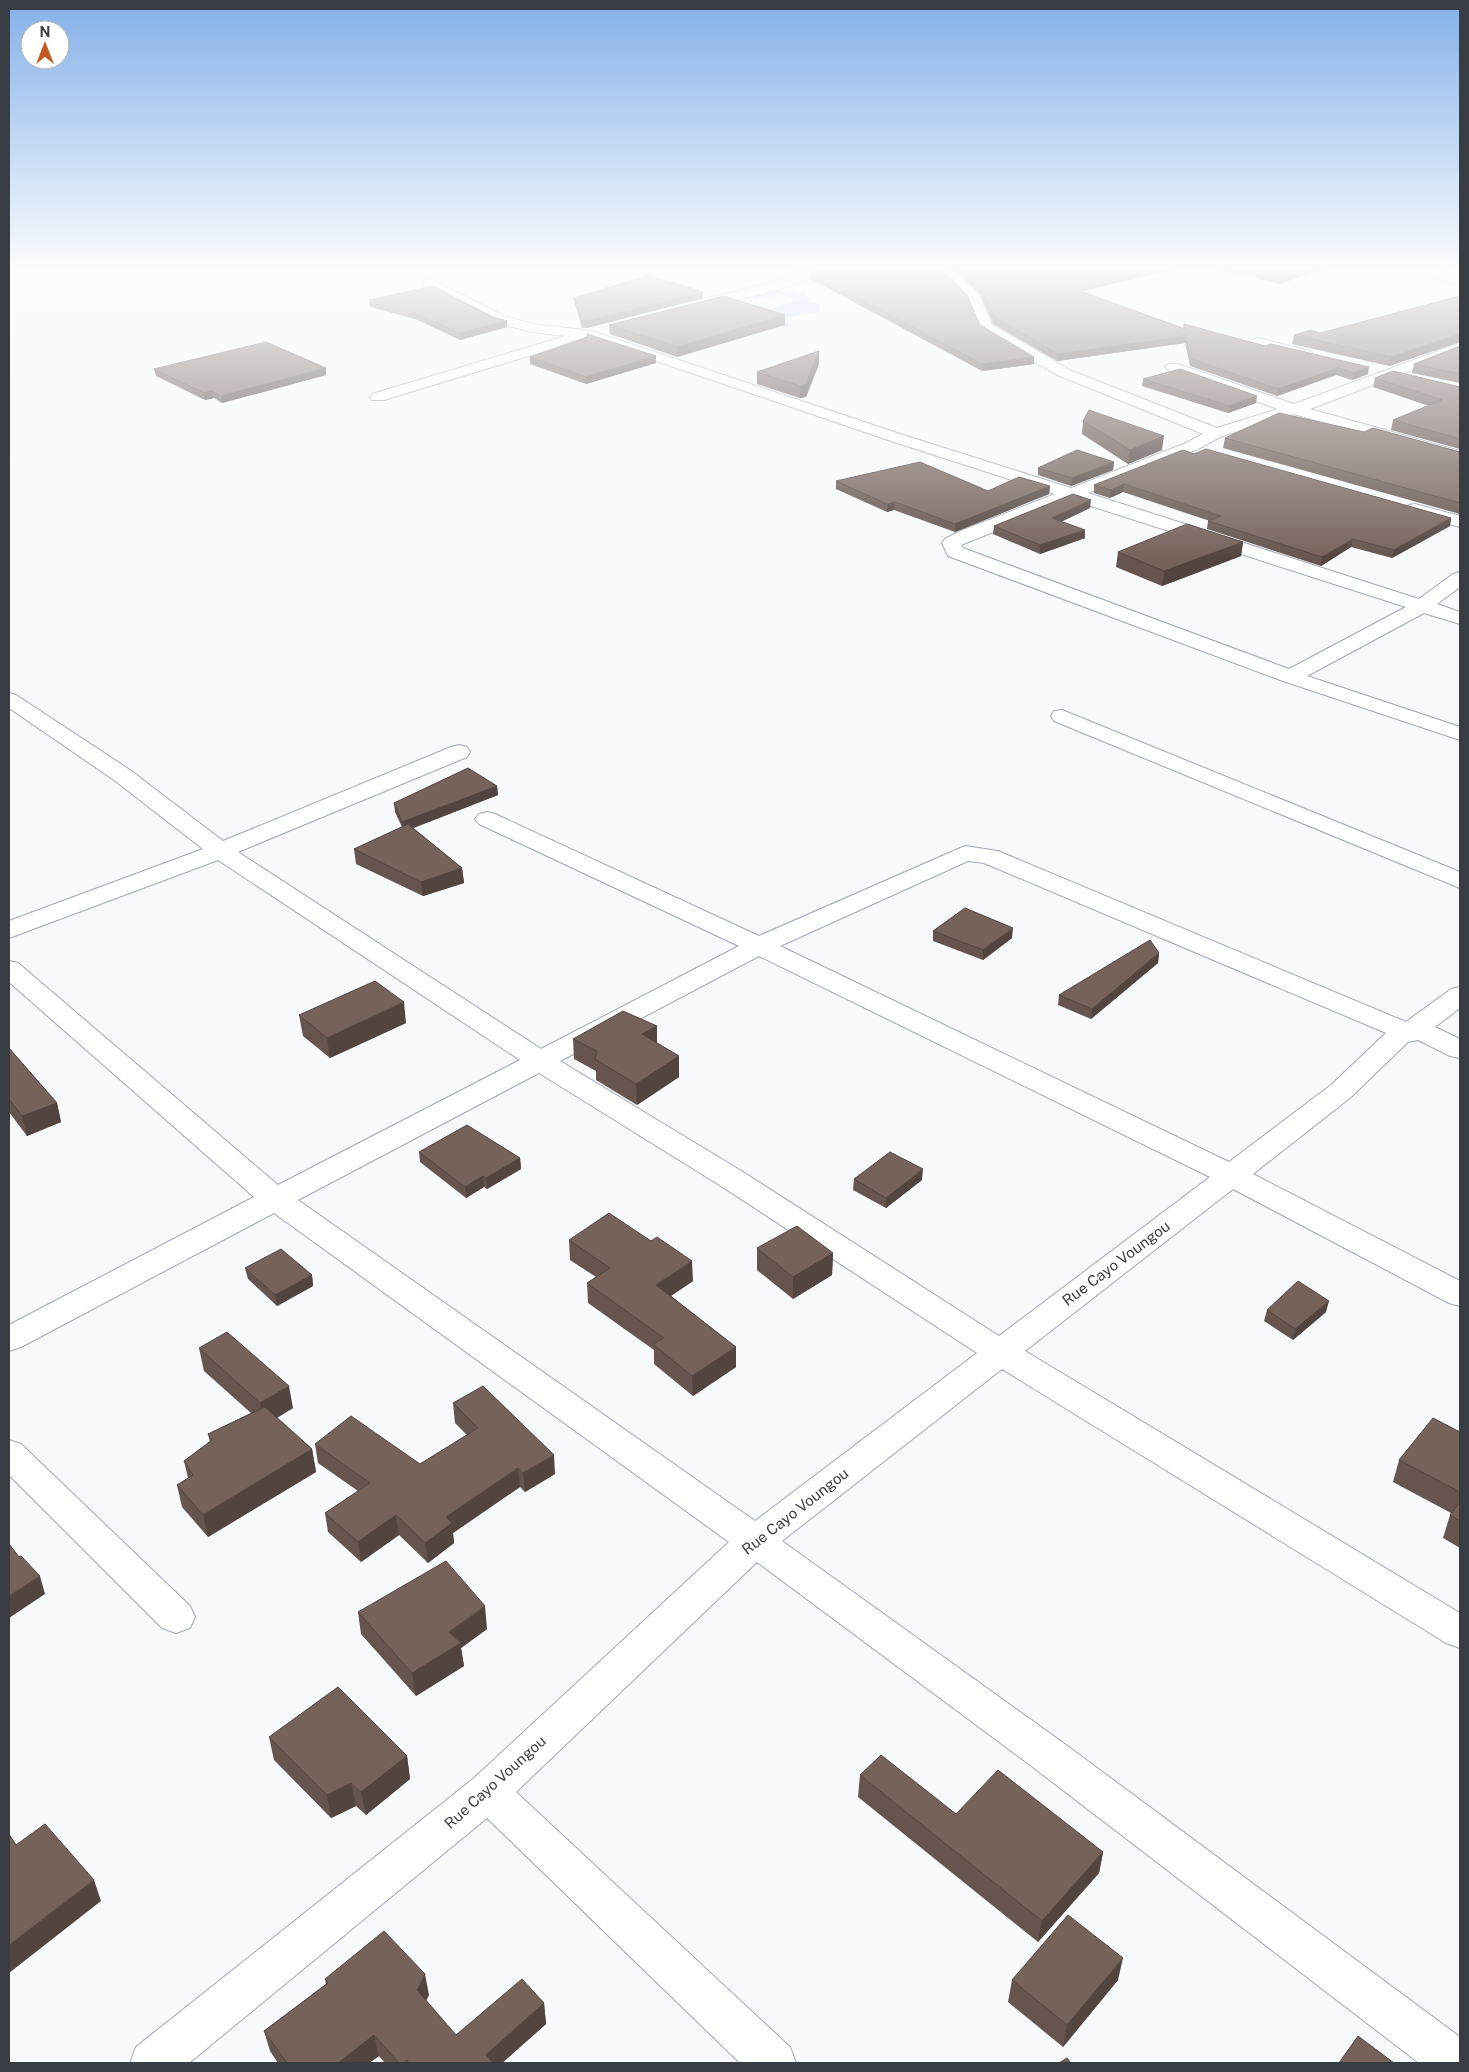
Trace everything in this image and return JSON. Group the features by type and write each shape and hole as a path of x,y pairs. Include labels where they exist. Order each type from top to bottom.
{"street":[{"path":"378,397 482,366"},
{"path":"681,366 894,437 1460,618"},
{"path":"1051,366 1065,373 1216,433"},
{"path":"1409,366 1294,409 1216,433 1192,446 964,536 951,544 955,552 1290,677 1460,734"},
{"path":"1173,367 1294,409 1460,456"},
{"path":"1359,367 1414,380"},
{"path":"1192,446 1211,451"},
{"path":"1403,506 1460,522"},
{"path":"1290,677 1422,606 1460,578"},
{"path":"9,699 122,775 220,851 540,1061 732,1179 1000,1352 1460,1632"},
{"path":"1062,716 1460,881"},
{"path":"9,930 220,851 459,752"},
{"path":"487,819 759,946 1231,1175 1460,1295"},
{"path":"9,1339 759,946 965,853 989,856 1460,1050"},
{"path":"9,969 276,1199 755,1541 1040,1749 1457,2063"},
{"name":"Rue Cayo Voungou","path":"153,2063 488,1792 755,1541 1341,1091 1410,1030 1460,995"},
{"path":"9,1453 176,1617"},
{"path":"488,1792 773,2063"}],"building":[{"path":"168,366 321,366 326,368 221,396 212,391 204,393 154,369"},
{"path":"554,366 624,366 586,377"},
{"path":"776,366 813,366 806,384 800,386 757,372"},
{"path":"1210,366 1369,367 1354,373 1338,368 1278,389"},
{"path":"1422,366 1460,366 1460,374"},
{"path":"1180,369 1257,396 1229,406 1143,379"},
{"path":"1393,371 1460,387 1460,439 1393,420 1442,400 1375,378"},
{"path":"1089,410 1164,436 1130,450 1083,421"},
{"path":"1279,413 1364,432 1373,428 1460,452 1460,503 1225,438"},
{"path":"1206,449 1451,518 1394,550 1353,539 1322,557 1208,521 1221,516 1124,484 1111,490 1094,485 1183,450 1194,454"},
{"path":"1077,450 1114,462 1072,478 1038,468"},
{"path":"920,462 988,491 1019,477 1050,486 955,524 895,502 887,504 836,481"},
{"path":"1073,494 1091,500 1052,518 1085,530 1040,545 994,526"},
{"path":"1187,524 1243,542 1164,571 1118,552"},
{"path":"468,768 497,786 402,822 394,803"},
{"path":"408,824 462,868 421,882 354,849"},
{"path":"965,908 1013,928 983,950 933,931"},
{"path":"1150,940 1159,953 1092,1009 1059,995"},
{"path":"375,981 404,1002 327,1038 299,1015"},
{"path":"623,1011 657,1026 642,1034 679,1056 636,1084 595,1059 597,1051 573,1039"},
{"path":"9,1048 57,1103 22,1116 9,1099"},
{"path":"467,1125 520,1158 486,1178 483,1176 465,1187 419,1152"},
{"path":"890,1152 923,1169 886,1198 854,1179"},
{"path":"609,1213 651,1241 657,1237 692,1261 656,1285 736,1347 692,1376 653,1344 664,1338 587,1283 610,1268 569,1240"},
{"path":"797,1226 833,1253 793,1277 757,1248"},
{"path":"281,1249 312,1275 275,1295 245,1268"},
{"path":"1298,1281 1329,1301 1295,1329 1267,1310"},
{"path":"227,1332 289,1386 260,1403 199,1348"},
{"path":"483,1386 554,1455 523,1473 518,1468 446,1517 452,1523 425,1543 396,1515 358,1542 325,1513 370,1483 315,1444 351,1416 420,1464 478,1428 453,1403"},
{"path":"265,1407 312,1449 203,1515 177,1485 193,1475 184,1461 212,1440 208,1434"},
{"path":"1433,1418 1460,1432 1460,1492 1399,1460"},
{"path":"1460,1502 1460,1521 1450,1515"},
{"path":"9,1544 19,1557 21,1556 40,1576 9,1596"},
{"path":"446,1561 485,1606 449,1632 461,1643 412,1673 358,1612"},
{"path":"338,1687 407,1756 361,1792 351,1783 327,1795 269,1737"},
{"path":"881,1755 956,1814 998,1770 1103,1852 1042,1921 860,1775"},
{"path":"45,1824 94,1880 9,1945 9,1834 16,1845"},
{"path":"1068,1915 1123,1958 1067,2025 1012,1980"},
{"path":"384,1931 425,1974 417,1990 456,2035 522,1979 544,2003 486,2055 493,2063 409,2063 407,2060 399,2063 374,2035 338,2063 287,2063 264,2031 328,1983 325,1979"},
{"path":"1358,2036 1394,2063 1339,2063"},
{"path":"1067,2058 1071,2063 1059,2063"}]}
